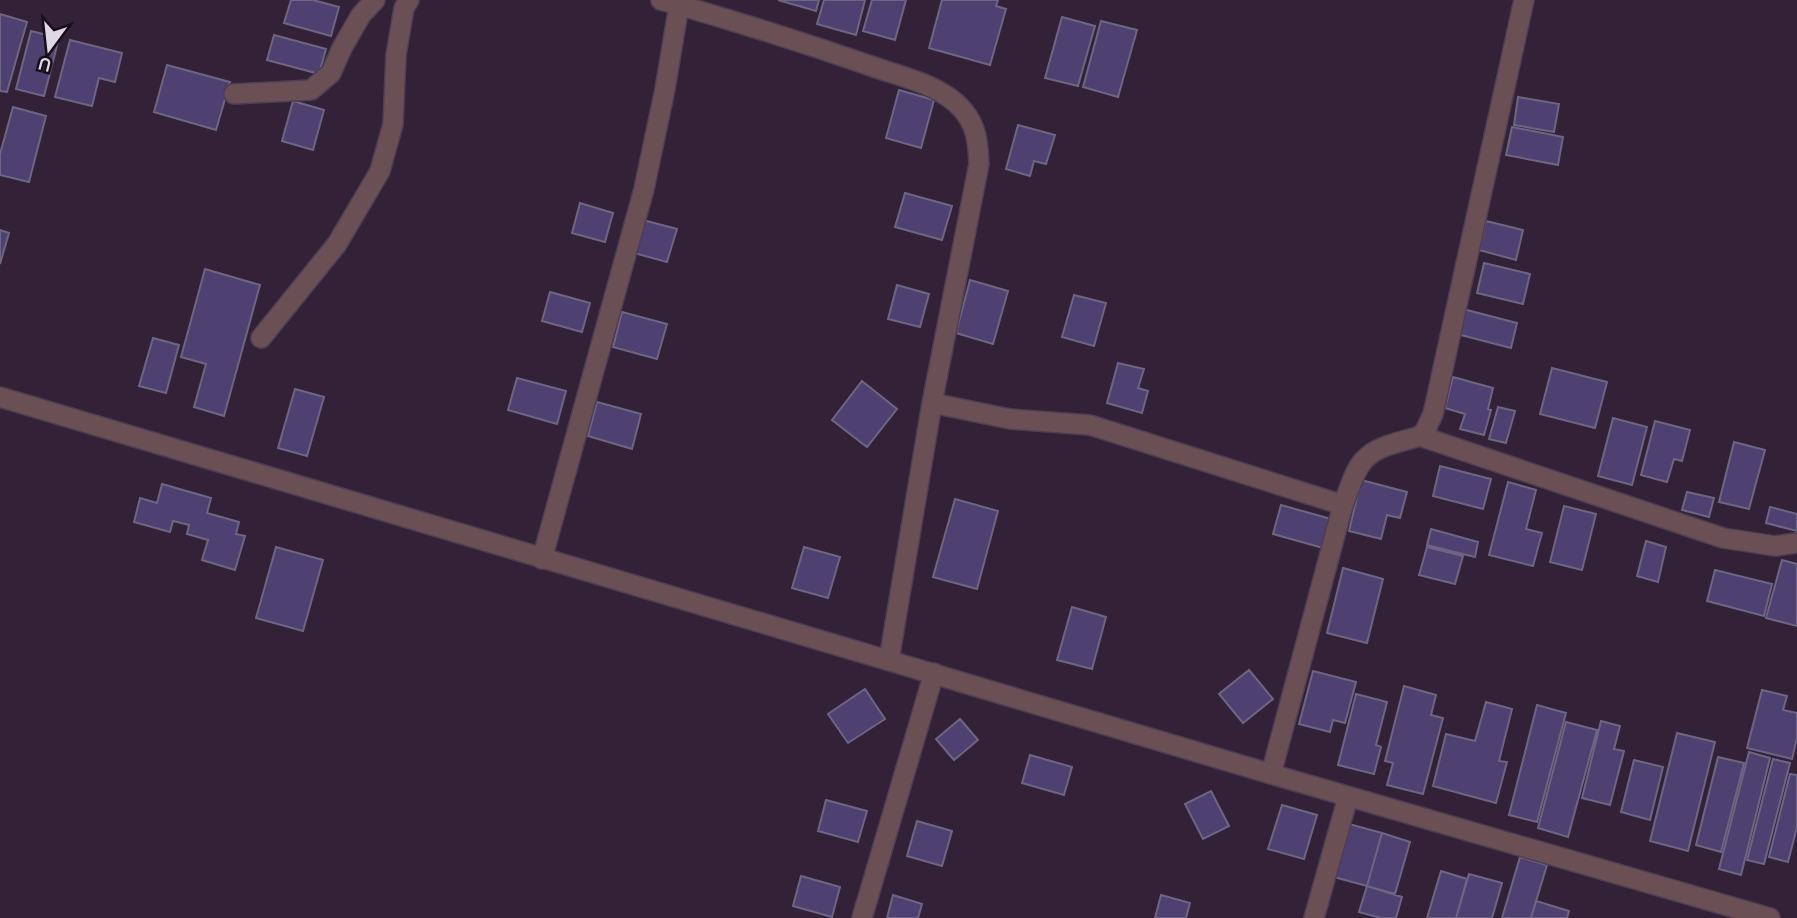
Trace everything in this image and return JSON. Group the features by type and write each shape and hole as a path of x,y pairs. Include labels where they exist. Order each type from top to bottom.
{"street":[{"path":"234,94 312,90 331,74 361,15 375,0"},
{"path":"261,338 337,244 380,171 393,124 397,55 404,8 409,0"},
{"path":"1270,774 1343,505 1355,473 1372,453 1420,436 1433,414 1524,0"},
{"path":"542,559 645,189 665,89 670,3 817,47 937,90 961,108 974,126 979,164 932,404 889,660"},
{"path":"0,397 1348,797 1770,918"},
{"path":"932,404 1010,419 1090,425 1343,505"},
{"path":"1420,436 1723,538 1775,546 1797,544"},
{"path":"862,918 934,673"},
{"path":"1314,918 1348,797"}],"building":[{"path":"291,0 313,0 339,7 331,36 284,23"},
{"path":"778,0 819,0 816,11"},
{"path":"824,0 865,0 856,35 817,24"},
{"path":"872,0 906,0 895,40 863,31"},
{"path":"942,0 998,0 996,6 1006,9 990,65 929,48"},
{"path":"0,14 27,22 7,92 0,91"},
{"path":"1062,17 1095,26 1078,86 1045,78"},
{"path":"1101,21 1137,30 1118,97 1083,87"},
{"path":"31,31 59,38 44,96 16,89"},
{"path":"274,35 326,49 319,74 267,60"},
{"path":"70,40 122,53 115,82 99,78 92,106 55,97"},
{"path":"167,65 230,82 216,130 154,112"},
{"path":"899,90 934,100 921,148 886,138"},
{"path":"1518,97 1559,104 1554,132 1514,125"},
{"path":"293,101 324,110 313,150 282,141"},
{"path":"13,107 46,116 29,182 0,175 0,154"},
{"path":"1018,125 1055,135 1046,164 1034,161 1030,176 1006,169"},
{"path":"1512,127 1563,137 1558,165 1506,155"},
{"path":"905,193 952,206 942,240 895,227"},
{"path":"580,203 613,213 605,242 572,233"},
{"path":"643,220 677,229 667,262 634,253"},
{"path":"1486,221 1523,230 1516,260 1479,250"},
{"path":"0,230 9,233 0,264"},
{"path":"1484,263 1530,274 1523,304 1477,293"},
{"path":"205,269 260,285 224,416 194,407 206,364 181,357"},
{"path":"970,280 1008,291 993,344 956,333"},
{"path":"897,285 929,294 920,327 888,319"},
{"path":"550,292 590,303 582,332 542,321"},
{"path":"1074,295 1106,303 1094,346 1062,337"},
{"path":"1463,309 1517,323 1511,348 1457,334"},
{"path":"622,312 667,324 657,359 613,347"},
{"path":"153,338 179,345 166,393 139,386"},
{"path":"1118,363 1144,369 1138,388 1148,391 1142,413 1107,403"},
{"path":"1552,368 1607,382 1595,428 1540,414"},
{"path":"1453,377 1493,388 1488,409 1491,410 1484,435 1460,429 1465,414 1445,408"},
{"path":"517,378 566,391 557,424 508,410"},
{"path":"862,381 897,409 867,447 832,420"},
{"path":"295,389 324,397 307,456 278,448"},
{"path":"597,402 641,414 632,449 588,436"},
{"path":"1498,407 1515,411 1506,443 1489,439"},
{"path":"1613,418 1647,427 1632,485 1598,476"},
{"path":"1655,421 1690,430 1682,461 1674,459 1667,482 1641,475"},
{"path":"1734,442 1765,450 1749,509 1719,502"},
{"path":"1440,466 1491,479 1483,509 1433,496"},
{"path":"1361,480 1407,492 1400,518 1387,515 1381,539 1349,531"},
{"path":"1508,482 1536,490 1526,529 1542,533 1533,566 1489,555"},
{"path":"162,484 211,498 207,513 239,522 236,534 245,536 235,570 202,560 208,540 187,534 189,525 173,521 170,532 134,522 140,498 157,503"},
{"path":"1687,492 1714,498 1709,517 1682,510"},
{"path":"955,499 998,511 977,589 933,577"},
{"path":"1281,505 1331,519 1323,548 1273,534"},
{"path":"1564,506 1596,514 1582,570 1550,562"},
{"path":"1770,507 1797,514 1797,531 1766,523"},
{"path":"1431,529 1478,542 1475,557 1427,545"},
{"path":"1646,541 1666,547 1658,582 1637,576"},
{"path":"276,547 323,560 303,631 256,618"},
{"path":"804,547 840,557 828,598 792,588"},
{"path":"1427,547 1463,556 1455,584 1419,575"},
{"path":"1782,560 1797,564 1797,626 1766,618"},
{"path":"1343,568 1383,579 1367,643 1327,633"},
{"path":"1715,570 1772,584 1764,616 1707,601"},
{"path":"1072,607 1106,617 1092,669 1057,660"},
{"path":"1249,670 1273,699 1243,723 1219,694"},
{"path":"1313,671 1356,682 1345,723 1333,720 1330,732 1299,724"},
{"path":"1404,686 1436,695 1431,715 1443,718 1423,794 1387,785 1393,763 1385,761"},
{"path":"865,689 885,719 848,743 828,714"},
{"path":"1762,690 1787,696 1783,710 1797,713 1797,738 1792,759 1747,748"},
{"path":"1356,694 1387,702 1376,745 1381,747 1374,774 1338,765"},
{"path":"1486,702 1512,709 1499,761 1507,762 1496,803 1433,786 1446,734 1475,741"},
{"path":"1537,705 1566,713 1537,822 1509,815"},
{"path":"960,719 978,740 954,760 936,739"},
{"path":"1601,721 1620,726 1614,749 1624,751 1610,805 1582,798"},
{"path":"1566,722 1597,730 1568,837 1538,828"},
{"path":"1677,733 1715,742 1688,851 1650,841"},
{"path":"1749,752 1770,758 1741,875 1719,869"},
{"path":"1030,755 1072,767 1064,795 1022,783"},
{"path":"1718,757 1744,763 1721,852 1696,845"},
{"path":"1773,759 1790,763 1764,864 1747,860"},
{"path":"1634,760 1663,767 1650,820 1621,812"},
{"path":"1790,774 1797,775 1797,827 1788,862 1769,857"},
{"path":"1211,791 1229,826 1203,839 1185,804"},
{"path":"826,800 867,811 858,842 818,831"},
{"path":"1282,805 1317,815 1304,859 1268,849"},
{"path":"917,821 952,831 942,866 907,856"},
{"path":"1349,824 1382,833 1367,886 1334,877"},
{"path":"1382,833 1410,842 1395,894 1367,886"},
{"path":"1520,857 1547,865 1531,918 1502,918"},
{"path":"1441,871 1467,879 1456,918 1427,918"},
{"path":"1469,874 1502,883 1492,918 1456,918"},
{"path":"801,876 840,887 832,917 793,906"},
{"path":"1367,886 1402,897 1396,918 1381,918 1359,912"},
{"path":"893,895 922,904 918,918 887,918"},
{"path":"1161,895 1190,903 1186,918 1155,918"},
{"path":"1536,901 1569,911 1567,918 1531,918"}]}
